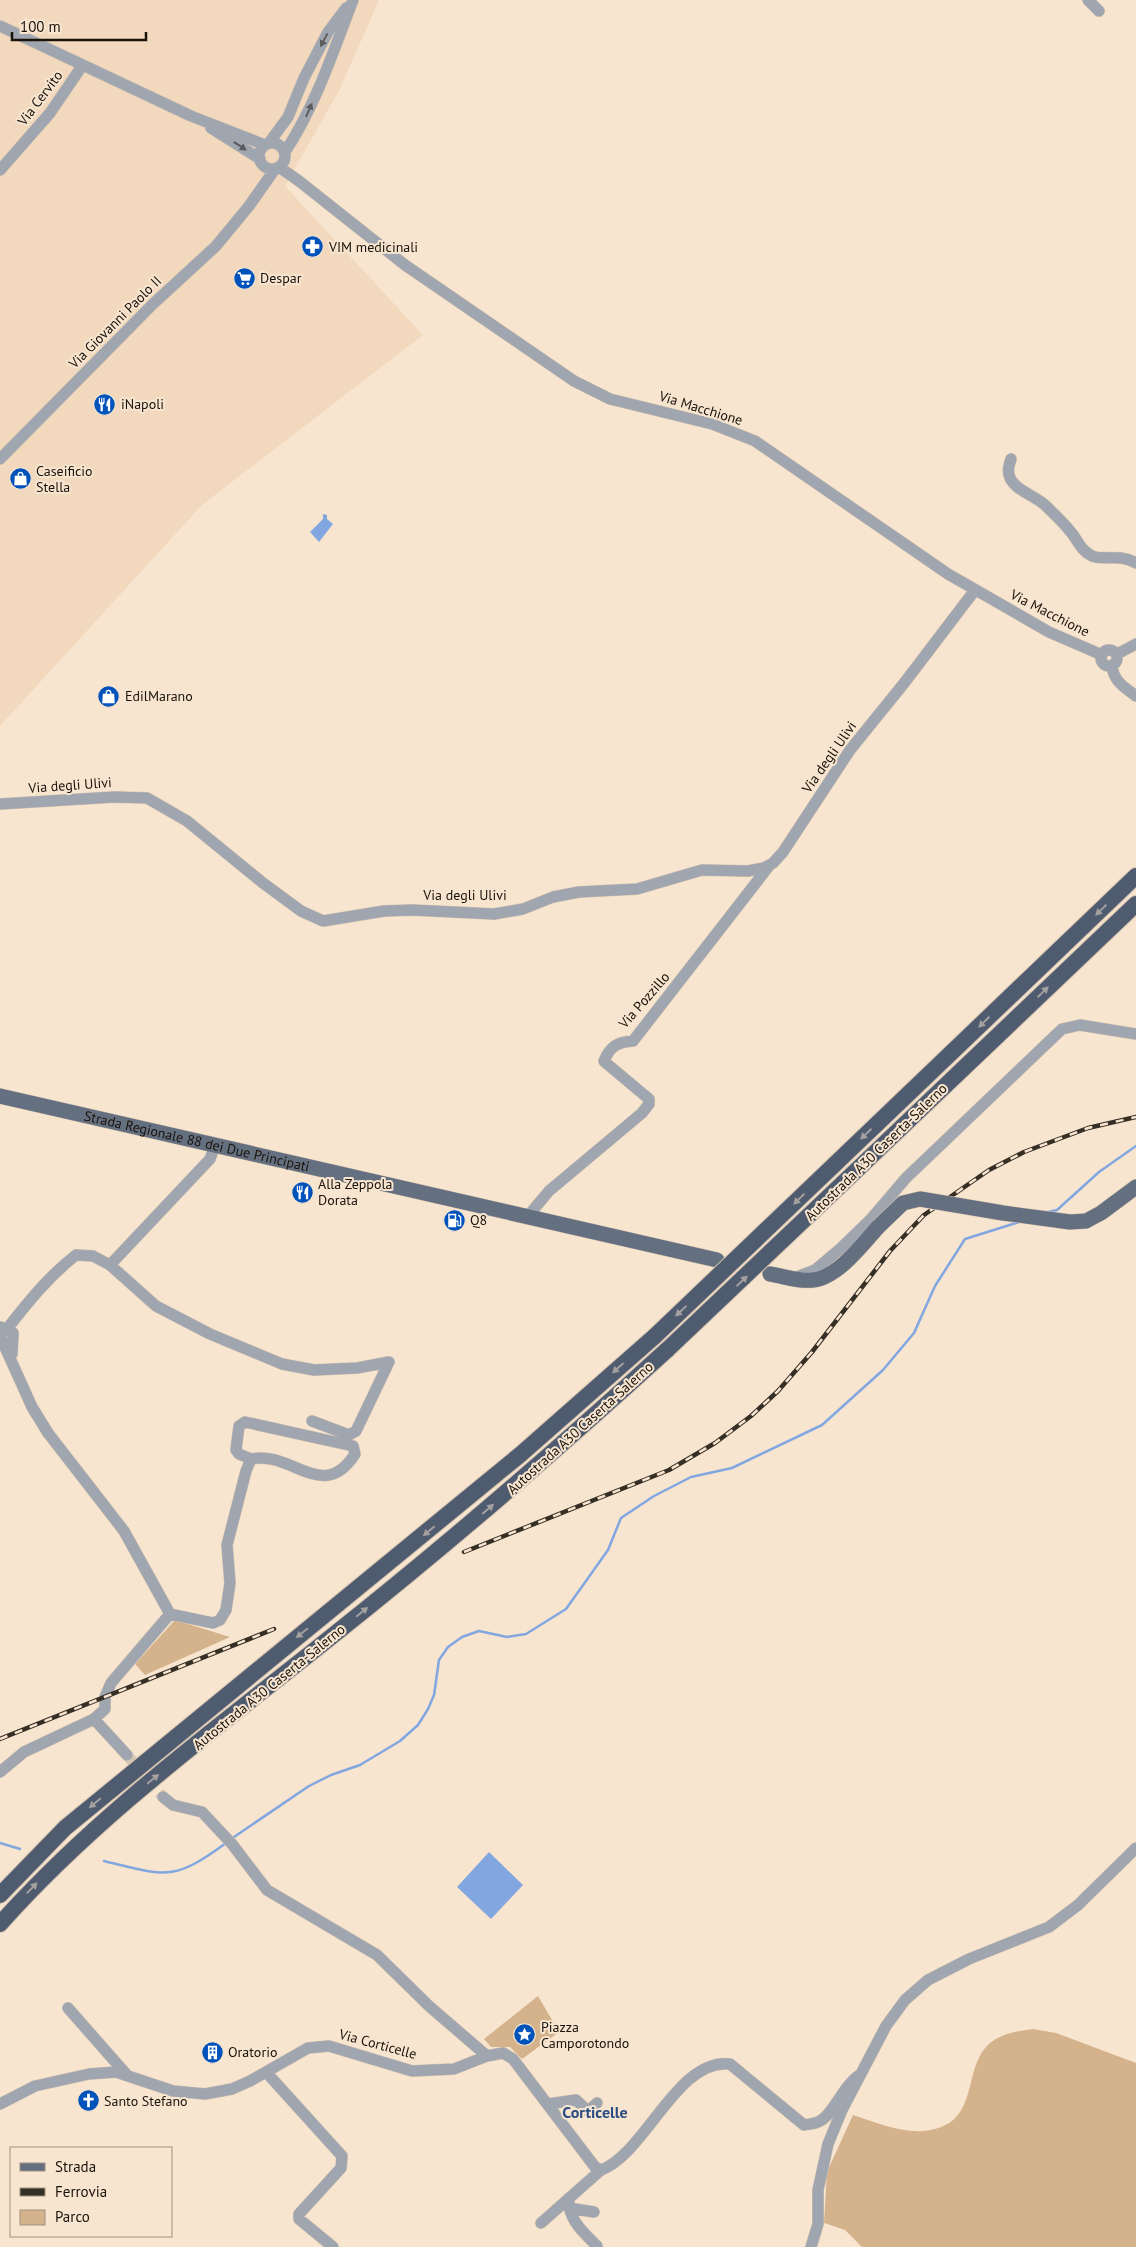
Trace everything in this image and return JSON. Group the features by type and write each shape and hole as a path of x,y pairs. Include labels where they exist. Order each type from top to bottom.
{"highway":[{"name":"Autostrada A30 Caserta-Salerno","path":"0,1895 65,1828 521,1454 655,1336 1136,876"},
{"name":"Autostrada A30 Caserta-Salerno","path":"0,1924 32,1888 130,1798 480,1516 668,1349 1136,904"}],"main road":[{"name":"Strada Regionale 88 dei Due Principati","path":"0,1096 717,1260"},
{"path":"770,1274 812,1280 823,1278 850,1258 903,1203 920,1199 1070,1222 1086,1221 1101,1214 1136,1187"}],"street":[{"path":"249,206 259,181 260,151 288,118 304,78 324,40 352,0"},
{"path":"249,206 277,168 284,162 285,154 302,126 325,73 352,0"},
{"path":"1088,0 1099,10"},
{"path":"0,26 191,116 267,144 277,143 285,154"},
{"name":"Via Cervito","path":"0,170 50,113 82,66"},
{"path":"191,116 268,168 277,168"},
{"name":"Via Macchione","path":"285,154 299,180"},
{"name":"Via Macchione","path":"277,168 299,180 405,265 574,381 610,399 712,424 755,441 948,574 1049,632 1102,655"},
{"name":"Via Giovanni Paolo II","path":"0,459 153,304 216,246 249,206"},
{"path":"1012,459 1008,468 1010,477 1017,486 1044,504 1071,532 1078,546 1089,555 1097,558 1121,557 1136,563"},
{"name":"Via degli Ulivi","path":"0,804 114,797 147,798 187,821 263,883 301,911 323,921 412,910 494,914 523,909 553,897 578,892 637,889 702,870 748,871 770,865 783,852 850,750 975,590"},
{"path":"1117,654 1136,644"},
{"path":"1112,665 1103,663 1102,655 1108,650 1117,654"},
{"path":"1112,665 1117,660 1117,654"},
{"path":"1112,665 1113,674 1119,683 1136,696"},
{"name":"Via Pozzillo","path":"528,1216 549,1190 642,1113 649,1104 649,1099 638,1088 604,1061 607,1054 614,1045 633,1040 770,865"},
{"path":"794,1278 815,1270 840,1249 871,1219 906,1178 1062,1029 1080,1026 1136,1034"},
{"path":"110,1265 210,1159 215,1145"},
{"path":"251,1459 246,1471 227,1545 230,1583 226,1610 220,1620 213,1624 170,1614 124,1531 48,1434 32,1407 12,1361 5,1334 27,1304 58,1270 76,1255 93,1256 110,1265 156,1306 219,1338 282,1364 314,1370 357,1368 389,1362 356,1431 349,1435 312,1421"},
{"path":"245,1422 353,1446 355,1454 346,1468 334,1476 319,1476 295,1466 258,1457 251,1459 239,1454 236,1450 239,1426 245,1422"},
{"path":"0,1772 24,1752 94,1719 105,1710 105,1696 111,1683 170,1614"},
{"path":"94,1719 127,1755"},
{"path":"163,1797 173,1805 202,1812 228,1840 268,1890 377,1955 429,2006 487,2056"},
{"path":"810,2247 818,2224 818,2190 828,2144 842,2110 886,2026 905,2000 928,1980 969,1959 1049,1927 1078,1905 1136,1848"},
{"path":"68,2008 127,2076"},
{"name":"Via Corticelle","path":"0,2104 35,2086 89,2074 116,2072 173,2091 205,2094 232,2089 308,2048 329,2046 412,2072 454,2069 487,2056 503,2053 513,2059 595,2167 601,2170"},
{"path":"541,2223 569,2203 601,2170 623,2158 662,2107 687,2082 721,2063 730,2064 804,2125 820,2121 826,2116 850,2081 861,2074"},
{"path":"266,2072 342,2156 341,2168 299,2214 299,2220 304,2226 333,2247"},
{"path":"548,2104 576,2100 588,2111 597,2103"},
{"path":"569,2203 594,2212"},
{"path":"569,2203 575,2222 597,2246"}],"shaded area":[{"path":"0,0 379,0 340,89 285,186 423,335 202,505 0,726"}],"green space":[{"path":"175,1620 230,1637 145,1675 135,1664"},
{"name":"Piazza Camporotondo","path":"538,1996 559,2032 522,2059 510,2047 491,2047 484,2039"},
{"path":"1033,2029 1056,2033 1136,2063 1136,2247 862,2247 845,2230 824,2223 827,2172 853,2115 906,2130 924,2131 943,2127 955,2118 963,2107 975,2067 981,2054 990,2043 1005,2035"}],"water":[{"path":"323,514 327,515 327,519 333,524 319,542 310,532 323,519"},
{"path":"489,1852 523,1885 491,1919 457,1887"}],"waterway":[{"path":"1048,1212 1057,1210 1099,1172 1136,1146"},
{"path":"231,1839 309,1786 331,1775 360,1765 400,1741 418,1725 428,1709 434,1695 439,1660 448,1647 462,1637 479,1631 507,1637 526,1634 566,1609 608,1550 621,1518 654,1496 691,1477 732,1468 822,1425 883,1370 914,1333 935,1286 965,1239 1019,1222"},
{"path":"0,1843 20,1849"},
{"path":"104,1861 142,1870 168,1872 180,1870 193,1864 226,1843"}],"tunnel":[{"path":"127,1755 163,1797"}],"railway":[{"path":"464,1552 669,1470 715,1443 751,1416 778,1391 812,1352 890,1251 924,1215 989,1170 1024,1152 1088,1128 1136,1117"},
{"path":"0,1739 274,1629"}],"place":[{"name":"VIM medicinali","path":"313,247"},
{"name":"Despar","path":"244,278"},
{"name":"iNapoli","path":"105,404"},
{"name":"Caseificio Stella","path":"20,479"},
{"name":"EdilMarano","path":"109,696"},
{"name":"Alla Zeppola Dorata","path":"302,1192"},
{"name":"Q8","path":"454,1220"},
{"name":"Piazza Camporotondo","path":"525,2035"},
{"name":"Oratorio","path":"212,2052"},
{"name":"Santo Stefano","path":"88,2101"}],"district":[{"name":"Corticelle","path":"595,2112"}]}
